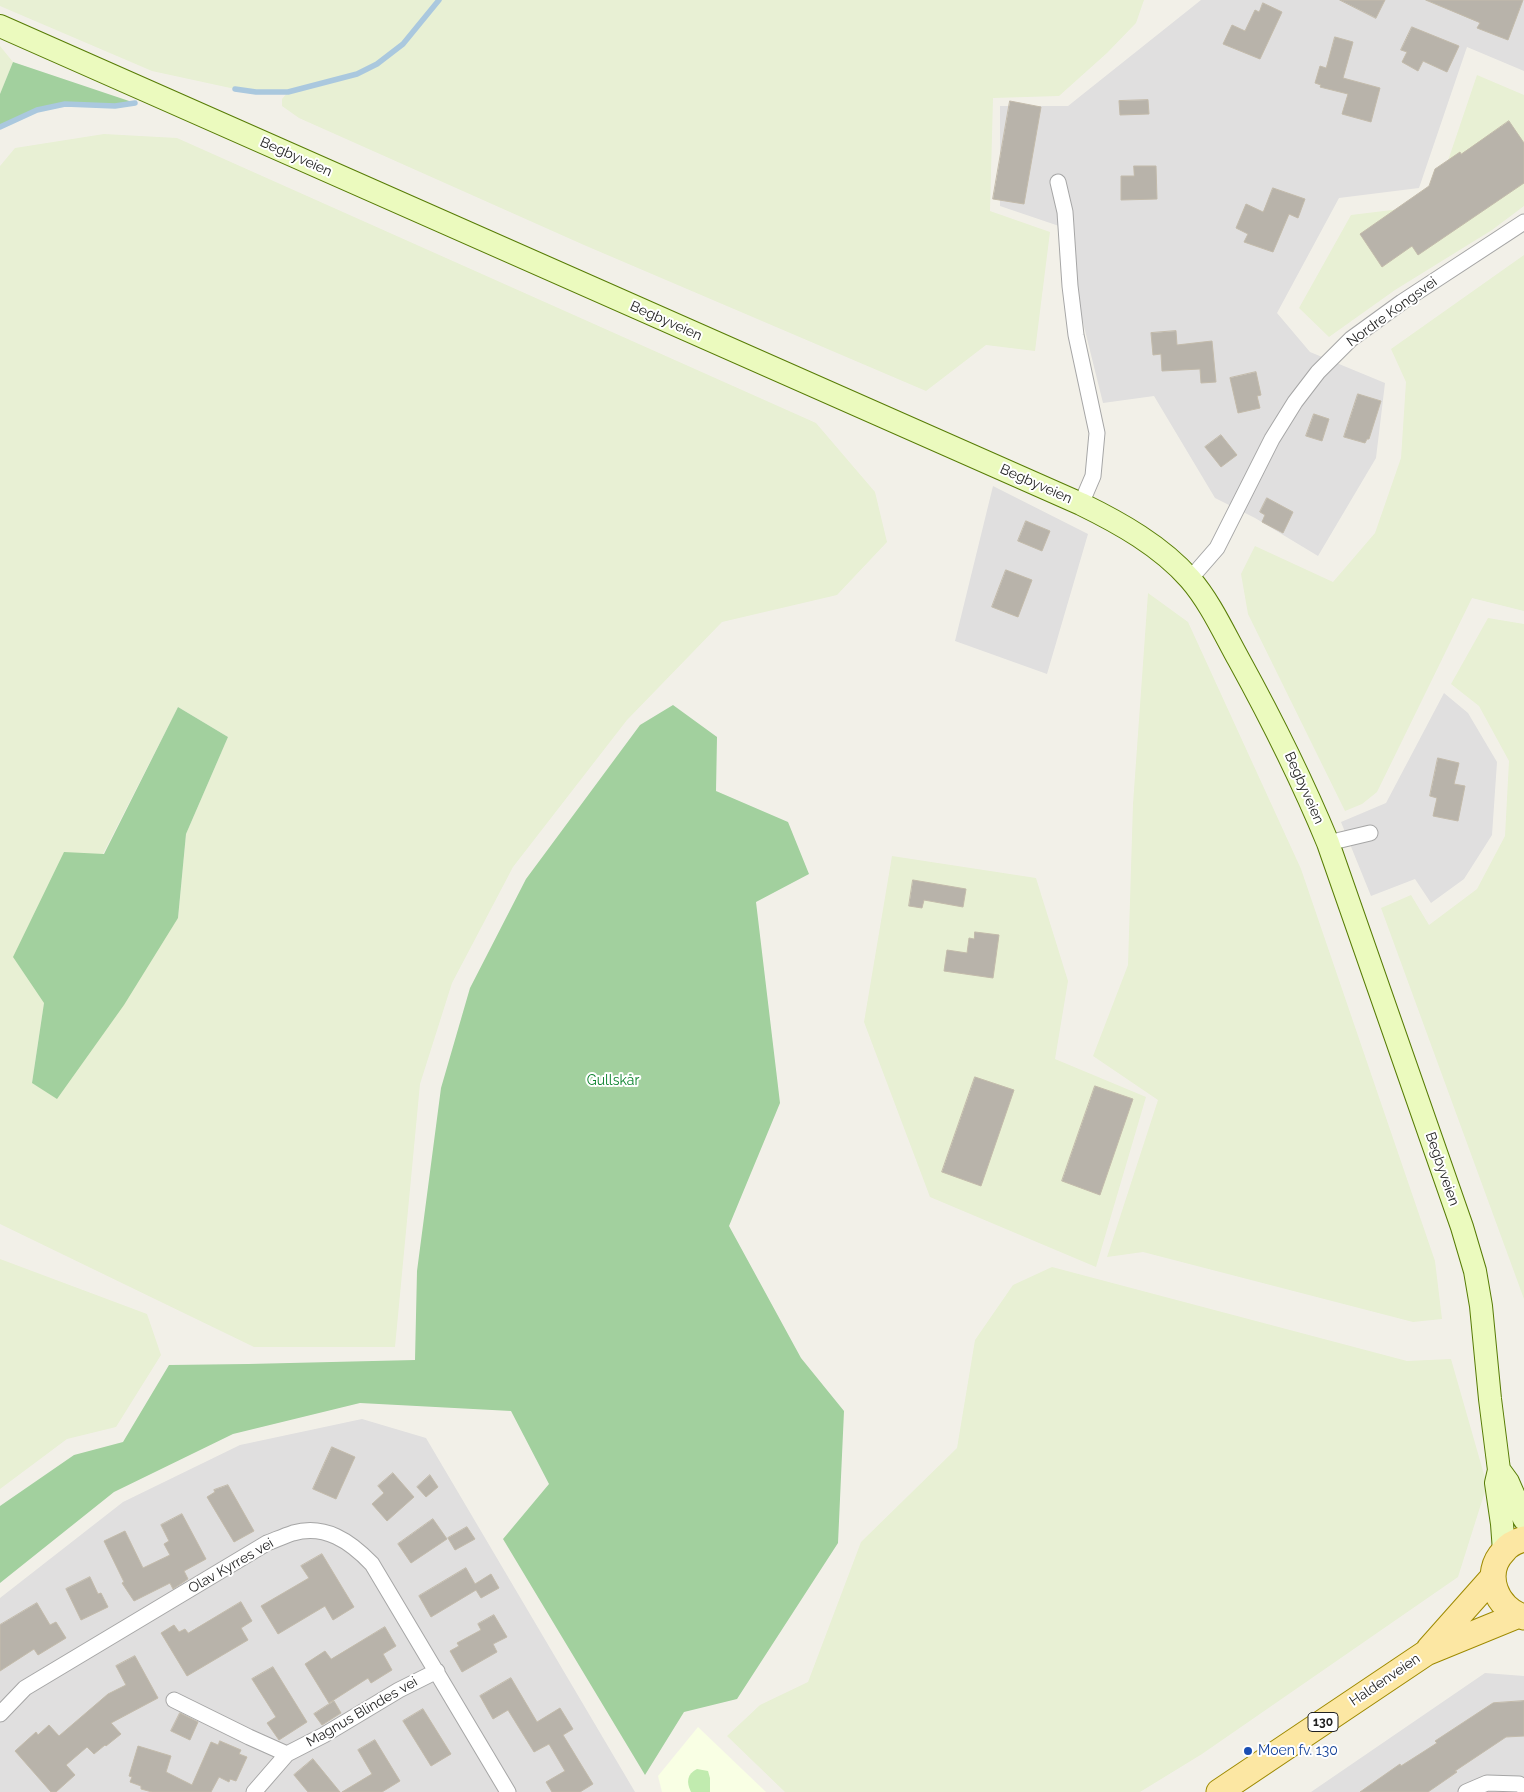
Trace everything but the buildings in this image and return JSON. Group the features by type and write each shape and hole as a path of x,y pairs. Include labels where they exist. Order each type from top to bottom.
{"main road":[{"name":"Begbyveien","path":"0,26 1081,504 1133,532 1157,548 1190,579 1225,634 1270,715 1310,800 1328,843 1462,1227 1475,1271 1482,1312 1490,1399 1500,1470 1496,1483 1502,1524 1514,1545"},
{"name":"Begbyveien","path":"1500,1470 1508,1482 1524,1519"},
{"name":"130","path":"1514,1545 1495,1567 1493,1577 1494,1586 1503,1604 1510,1611 1521,1616"},
{"name":"Haldenveien","path":"1426,1653 1493,1577"},
{"name":"Haldenveien","path":"1219,1792 1426,1653 1521,1616"}],"street":[{"path":"1058,182 1065,212 1070,286 1076,335 1097,433 1093,476 1081,504"},
{"name":"Nordre Kongsvei","path":"1190,579 1217,548 1272,439 1295,402 1318,372 1351,339 1402,302 1524,222"},
{"path":"1328,843 1370,833"},
{"name":"Olav Kyrres vei","path":"0,1714 26,1688 267,1543 293,1533 309,1530 344,1539 372,1564 508,1792"},
{"name":"Magnus Blindes vei","path":"254,1792 287,1754 324,1736 399,1690 437,1671"},
{"path":"174,1700 287,1754"},
{"path":"1466,1792 1487,1783 1519,1784 1524,1787"}],"shaded area":[{"path":"0,0 1144,0 1136,23 1107,53 1059,96 993,98 990,211 1050,232 1035,351 986,345 926,391 584,245 299,118 282,106 282,99 288,92 256,92 235,89 152,71 0,6"},
{"path":"1201,0 1524,0 1524,71 1467,47 1419,188 1339,198 1277,313 1310,352 1385,383 1376,458 1318,556 1255,518 1215,498 1154,396 1103,403 1059,226 1000,206 1000,106 1068,106"},
{"path":"0,46 13,62 0,94"},
{"path":"1477,75 1524,95 1524,206 1492,230 1395,290 1329,337 1299,308 1351,215 1433,205"},
{"path":"104,134 177,138 816,423 875,492 887,542 837,595 722,622 627,720 513,867 452,983 420,1084 395,1347 254,1347 0,1224 0,166 15,148","holes":["178,707 228,737 186,834 178,918 32,1083 44,1003 103,854"]},
{"path":"1524,255 1524,611 1472,598 1377,792 1362,804 1345,811 1248,614 1241,574 1255,546 1333,582 1375,533 1401,458 1406,382 1391,349"},
{"path":"993,486 1088,534 1047,674 955,641"},
{"path":"1148,593 1188,622 1301,869 1435,1261 1442,1319 1413,1322 1143,1252 1107,1257 1158,1100 1093,1056 1128,965 1133,804"},
{"path":"1488,618 1524,624 1524,1299 1381,908 1411,895 1429,925 1477,889 1505,836 1509,761 1479,706 1451,684"},
{"path":"1444,693 1468,713 1497,762 1492,835 1464,879 1431,903 1415,879 1371,896 1341,822 1386,803"},
{"path":"892,856 1036,878 1068,981 1055,1059 1146,1097 1096,1267 930,1197 864,1022"},
{"path":"0,1259 147,1314 161,1355 116,1427 67,1439 0,1489"},
{"path":"1052,1267 1407,1361 1451,1359 1487,1485 1458,1577 1202,1754 1140,1792 785,1792 727,1736 760,1705 808,1682 861,1542 957,1448 975,1340 1013,1285"},
{"path":"362,1419 426,1438 635,1792 0,1792 0,1598 123,1502 240,1445"},
{"path":"1485,1673 1524,1676 1524,1792 1311,1792"},
{"path":"698,1727 766,1792 662,1792 658,1776"}],"green space":[{"path":"13,62 135,103 115,106 65,104 37,110 0,127 0,94"},
{"name":"Gullskår","path":"673,705 717,737 716,791 788,822 809,874 756,902 780,1103 729,1226 801,1358 844,1411 838,1543 737,1699 684,1712 645,1775 503,1539 549,1484 511,1411 360,1403 233,1434 114,1492 0,1583 0,1506 74,1455 123,1442 169,1365 415,1360 417,1271 441,1088 470,988 526,879 640,725"},
{"path":"178,707 228,737 186,834 178,918 124,1005 57,1099 32,1083 44,1003 13,957 64,852 104,854"},
{"path":"697,1769 708,1771 710,1792 691,1792 688,1779 691,1773"}],"waterway":[{"path":"235,89 256,92 288,92 357,74 377,64 403,44 439,0"},
{"path":"0,127 37,110 65,104 115,106 135,103"}],"place":[{"name":"Moen fv. 130","path":"1248,1751"}]}
